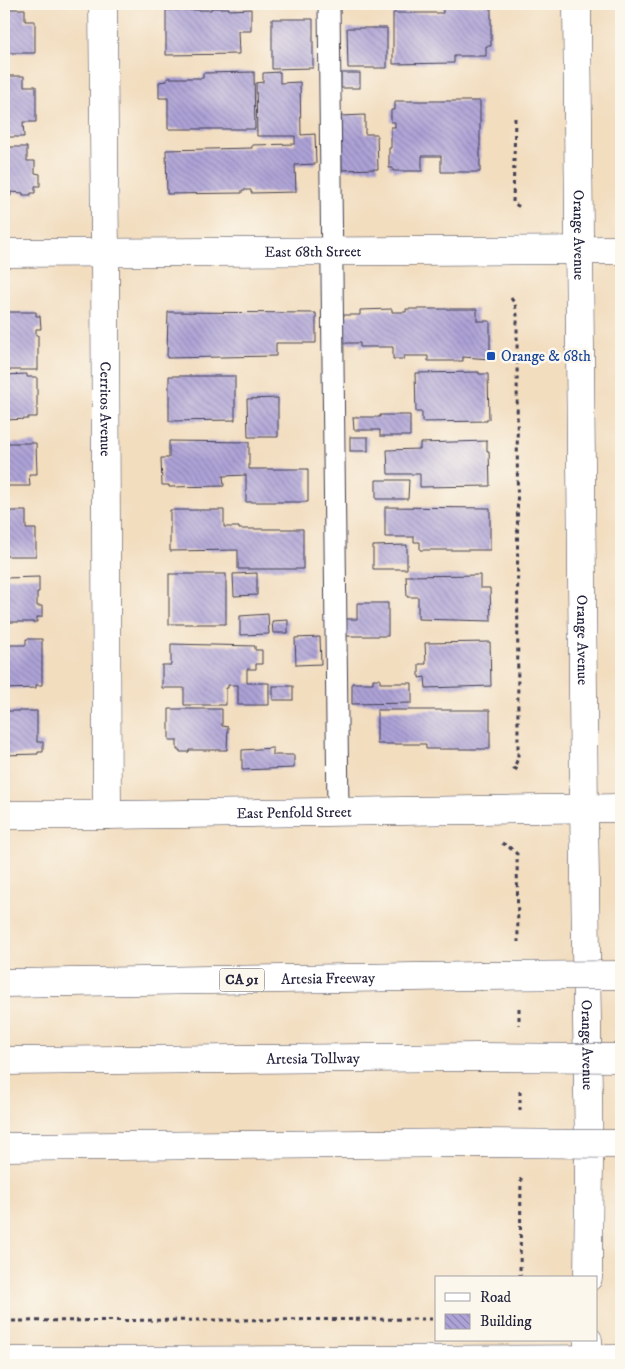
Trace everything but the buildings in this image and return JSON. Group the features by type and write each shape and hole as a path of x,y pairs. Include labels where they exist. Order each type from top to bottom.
{"main road":[{"name":"Cerritos Avenue","path":"103,4 106,252 107,816"},
{"name":"Orange Avenue","path":"577,4 578,250 589,1162 588,1276"},
{"name":"East 68th Street","path":"4,253 621,250"},
{"name":"East Penfold Street","path":"4,816 621,808"},
{"name":"Artesia Freeway","path":"4,983 621,975"},
{"name":"Artesia Tollway","path":"4,1061 478,1057 621,1058"},
{"path":"4,1147 480,1143 621,1144"},
{"path":"4,1361 328,1363 588,1355 621,1359"}],"lane":[{"path":"329,4 338,812"}],"path":[{"path":"515,118 513,203 520,208"},
{"path":"511,298 517,315 518,758 514,768 518,770"},
{"path":"513,851 516,846"},
{"path":"4,1321 435,1319"}],"place":[{"name":"Orange & 68th","path":"491,356"}]}
